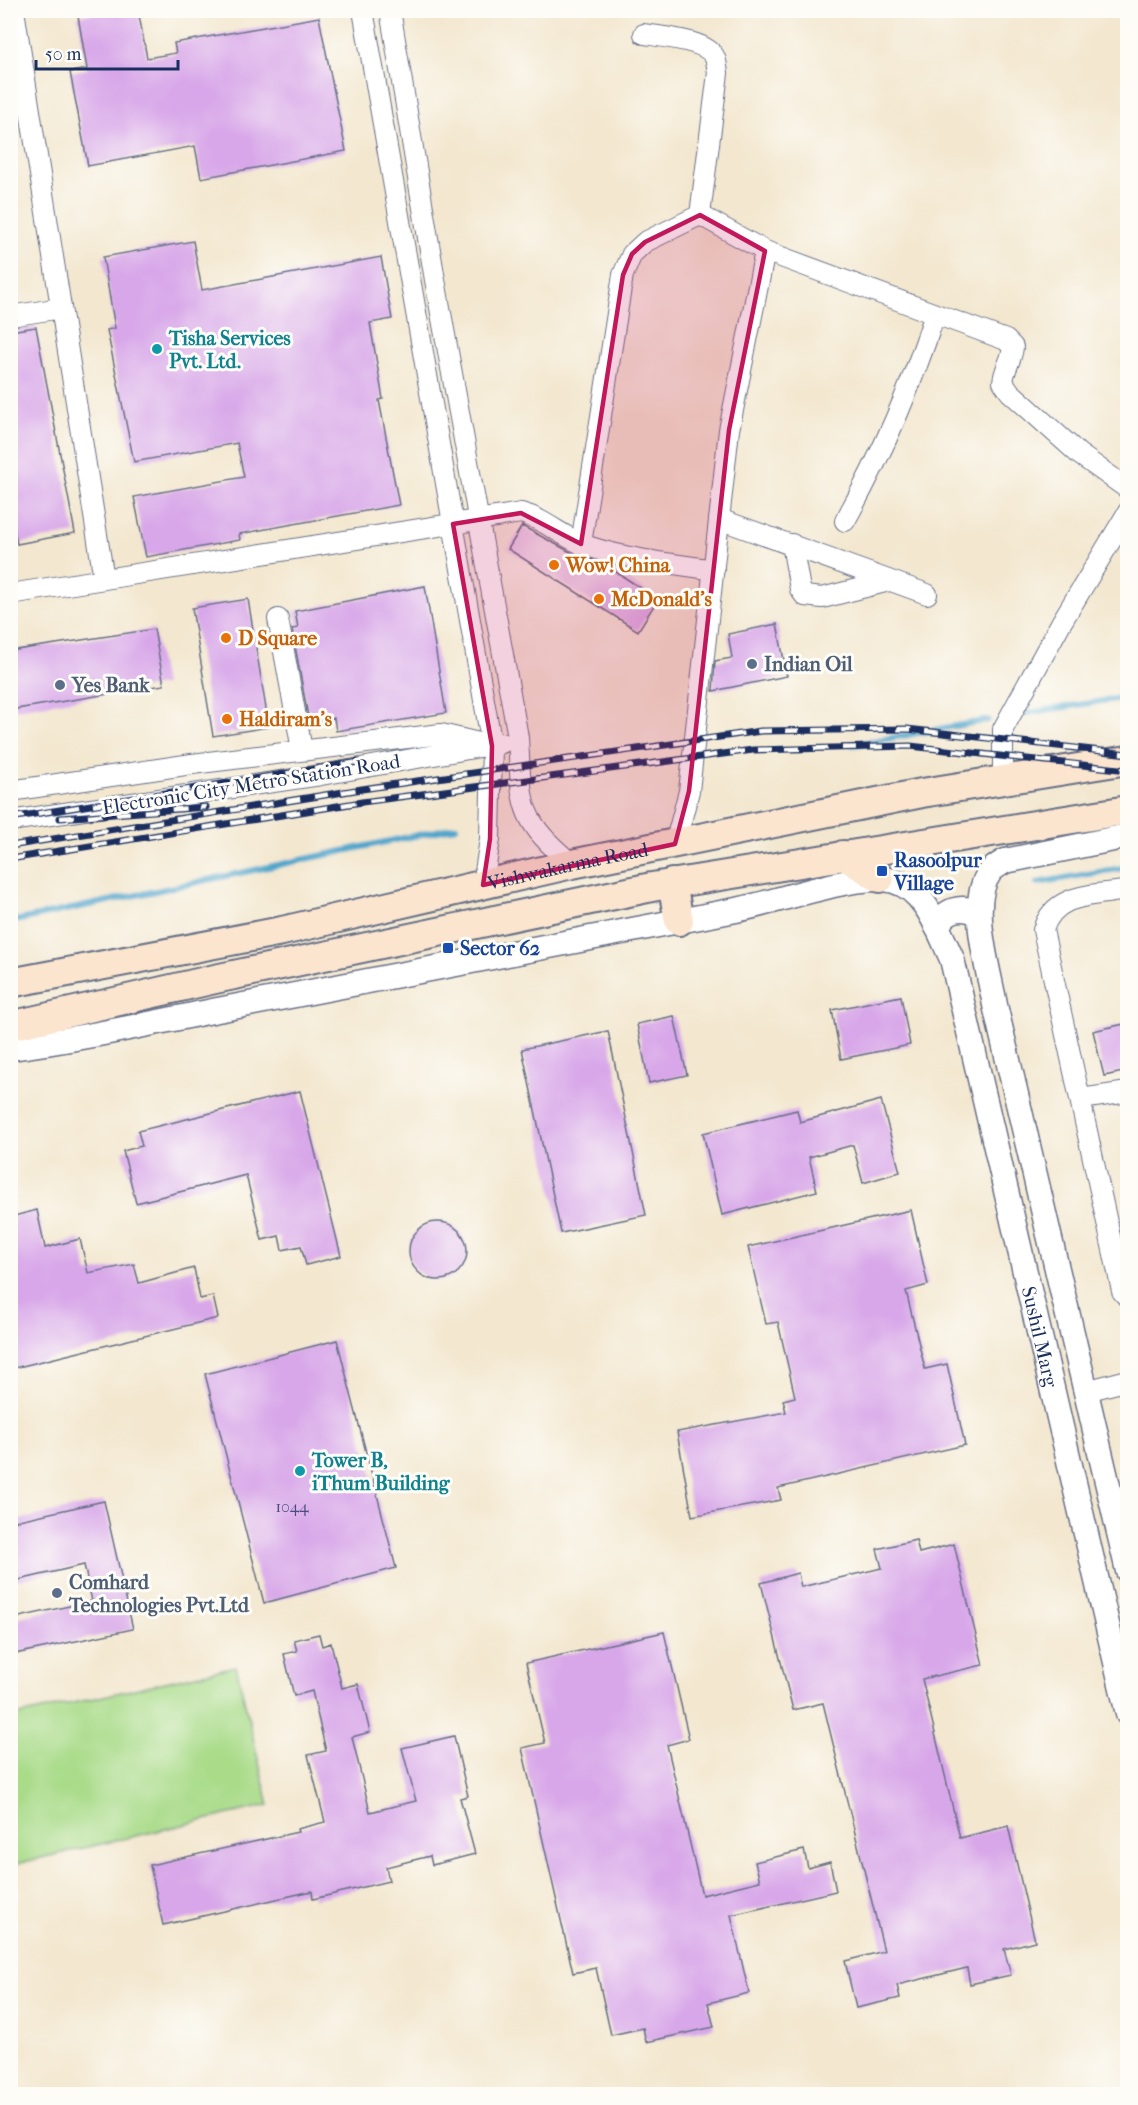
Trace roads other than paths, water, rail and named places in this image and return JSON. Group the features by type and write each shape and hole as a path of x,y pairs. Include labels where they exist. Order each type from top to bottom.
{"main road":[{"name":"Vishwakarma Road","path":"10,983 282,931 572,864 922,793 1128,760"},
{"name":"Vishwakarma Road","path":"10,1026 215,979 672,883 1128,810"},
{"path":"843,855 880,878"},
{"path":"672,883 679,921"},
{"path":"282,931 268,944 268,951 277,962 288,964"},
{"path":"208,946 224,948 231,961 226,974 215,979"}],"street":[{"path":"14,10 104,579"},
{"path":"363,10 492,746 490,839 483,885"},
{"path":"390,10 518,737 522,801 535,829 572,864"},
{"path":"644,34 692,43 706,48 715,57 718,73 700,215"},
{"path":"581,543 623,275 632,254 645,242 700,215"},
{"path":"700,215 765,251 1006,340 1013,347 1003,382 1010,392 1078,454 1128,489"},
{"path":"675,844 689,791 729,430 765,251"},
{"path":"10,315 61,308"},
{"path":"844,521 890,435 912,384 935,314"},
{"path":"1003,780 1003,729 1061,623 1128,512"},
{"path":"10,594 521,513 538,518 581,543 603,550 714,570"},
{"path":"719,519 927,594"},
{"path":"792,544 800,589 805,596 822,598 889,581"},
{"path":"278,619 302,750"},
{"path":"10,791 302,750 441,734 492,746"},
{"name":"Electronic City Metro Station Road","path":"10,820 492,746 518,737"},
{"path":"937,927 941,917 952,911 961,909 978,913 984,886 990,872 1005,861 1128,836"},
{"path":"10,1048 472,963 880,878"},
{"name":"Sushil Marg","path":"880,878 908,888 930,912 952,959 1128,1714"},
{"path":"1128,890 1062,902 1047,914 1043,930 1122,1291 1128,1298"},
{"name":"Sushil Marg","path":"978,913 995,1005 1086,1391 1119,1497 1128,1571"},
{"path":"1080,1099 1128,1092"},
{"path":"1086,1391 1128,1380"}],"waterway":[{"path":"1021,714 1128,697"},
{"path":"853,745 988,720"},
{"path":"10,922 456,827"},
{"path":"1037,883 1128,867"}],"railway":[{"path":"10,846 362,789 761,731 907,729 1128,754"},
{"path":"10,859 362,802 753,750 910,746 1128,770"},
{"path":"10,818 358,762"},
{"path":"60,818 206,807"}],"place":[{"name":"Tisha Services Pvt. Ltd.","path":"157,349"},
{"name":"Wow! China","path":"554,565"},
{"name":"McDonald's","path":"599,599"},
{"name":"D Square","path":"226,638"},
{"name":"Indian Oil","path":"752,664"},
{"name":"Yes Bank","path":"60,685"},
{"name":"Haldiram's","path":"227,719"},
{"name":"Rasoolpur Village","path":"882,871"},
{"name":"Sector 62","path":"448,948"},
{"name":"Tower B, iThum Building","path":"300,1471"},
{"name":"Comhard Technologies Pvt.Ltd","path":"57,1593"}]}
